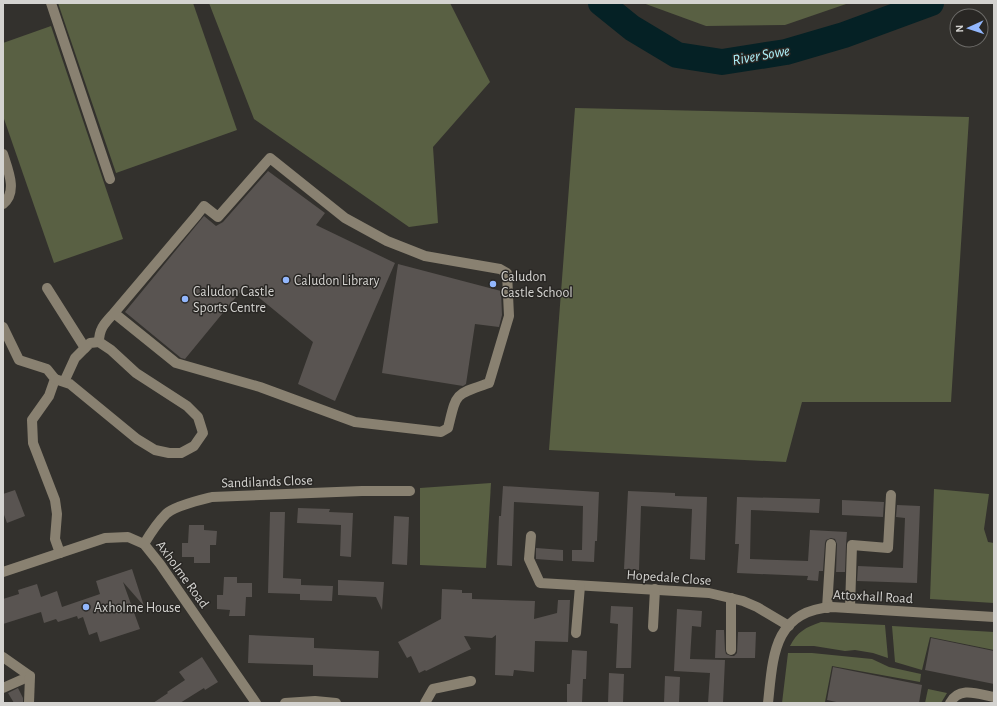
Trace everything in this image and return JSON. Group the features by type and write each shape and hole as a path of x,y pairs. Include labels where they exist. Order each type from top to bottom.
{"street":[{"path":"51,3 110,179"},
{"path":"3,154 12,187 8,200 3,204"},
{"path":"99,342 99,332 114,313 204,206 218,217 270,158 345,218 387,241 426,256 500,269 507,273 509,316 490,383 463,392 455,400 448,428 441,432 355,422 260,387 176,363 114,313"},
{"path":"47,288 85,348"},
{"path":"3,327 19,360 47,369 63,382 137,439 155,450 168,454 181,453 194,446 203,433 198,417 187,406 136,373 112,350 99,342 90,344 85,348 75,358 63,382 49,396 32,420 33,443 55,500 57,514 56,540 60,553"},
{"name":"Sandilands Close","path":"144,544 157,524 167,513 190,503 212,497 362,491 410,491"},
{"path":"850,608 852,545 888,548 891,495"},
{"name":"Hopedale Close","path":"531,536 529,559 540,584 696,592 731,598 757,607 789,626"},
{"name":"Axholme Road","path":"3,572 105,538 128,537 144,544 160,564 256,703"},
{"path":"827,608 831,544"},
{"path":"576,633 580,586"},
{"path":"653,627 654,589"},
{"path":"731,598 731,650"},
{"name":"Attoxhall Road","path":"768,703 774,654 779,640 789,626 808,612 827,608 850,608 994,617"},
{"path":"3,657 30,676"},
{"path":"3,688 30,676"},
{"path":"29,703 30,676"},
{"path":"425,703 433,689 471,681"},
{"path":"950,703 953,696 962,692 994,697"},
{"path":"285,703 315,701 336,703"}],"green space":[{"path":"58,3 193,3 237,130 116,173"},
{"path":"209,3 450,3 490,82 433,147 438,223 409,227 254,119"},
{"path":"643,3 849,3 785,25 706,26"},
{"path":"51,26 123,239 54,263 3,116 3,43"},
{"path":"575,108 969,117 951,402 802,402 786,462 549,450"},
{"path":"491,483 486,568 420,565 420,488"},
{"path":"934,489 989,494 984,529 988,542 994,543 994,603 930,599"},
{"path":"821,622 885,625 888,658 873,653 855,650 845,651 814,646 790,646 802,631"},
{"path":"892,626 994,632 994,650 930,637 922,670 895,662"},
{"path":"788,653 812,653 872,659 889,667 921,674 920,682 832,666 825,702 831,703 782,703"},
{"path":"928,689 947,693 941,703 925,703"}],"building":[{"path":"268,171 325,213 316,225 395,263 335,401 298,384 313,342 245,286 185,359 181,358 125,312 204,216 216,226 223,222"},
{"path":"398,264 501,291 502,315 499,327 475,324 466,384 463,386 382,373"},
{"path":"503,486 599,492 597,541 595,541 594,562 572,561 572,550 582,550 583,506 514,502 512,566 497,565 499,516 501,516"},
{"path":"15,490 25,516 7,523 3,512 3,494"},
{"path":"628,491 675,493 675,496 707,497 705,560 690,559 692,509 641,506 639,570 624,569"},
{"path":"737,497 820,499 819,513 751,510 750,559 808,561 810,530 847,532 845,572 836,572 837,544 835,539 831,538 826,540 825,543 823,571 819,571 818,581 807,580 808,576 737,573 739,544 735,544"},
{"path":"842,500 884,502 883,517 842,515"},
{"path":"897,505 920,506 917,583 857,581 858,566 903,568 905,518 896,517"},
{"path":"298,508 330,509 329,512 353,513 351,557 340,556 341,525 297,523"},
{"path":"270,512 285,512 283,578 301,579 301,585 333,586 332,601 300,600 300,594 268,593"},
{"path":"394,516 409,517 407,565 392,564"},
{"path":"189,525 204,525 204,530 217,531 216,545 210,545 210,563 194,563 194,557 182,557 182,543 188,543"},
{"path":"536,548 563,550 563,561 536,559"},
{"path":"132,569 144,606 123,582 140,629 100,642 97,632 89,635 83,617 78,619 77,616 58,622 56,619 44,623 41,612 3,624 3,599 19,594 18,590 37,584 41,597 57,591 62,607 100,594 96,581"},
{"path":"224,577 237,577 237,583 252,583 252,597 246,597 245,616 229,616 230,610 217,609 217,595 223,595"},
{"path":"338,580 384,582 382,610 376,597 338,595"},
{"path":"442,589 462,590 462,593 472,593 472,599 535,601 534,619 557,613 558,600 570,600 568,642 535,641 534,672 514,670 513,676 495,675 496,635 492,638 464,636 471,649 419,673 411,656 407,658 398,642 441,619"},
{"path":"611,606 633,607 631,668 616,668 618,624 610,623"},
{"path":"677,609 702,611 701,627 692,626 690,659 725,660 723,703 708,703 710,673 674,671"},
{"path":"716,630 724,630 726,654 731,656 734,656 737,653 738,632 756,632 755,658 715,658"},
{"path":"249,635 314,638 314,648 379,651 378,678 313,676 313,665 248,663"},
{"path":"931,638 994,651 994,684 925,670"},
{"path":"572,650 587,651 586,679 583,679 582,703 567,703 567,684 570,684"},
{"path":"202,657 218,682 205,690 204,688 180,703 153,703 185,680 179,672"},
{"path":"833,667 922,685 919,703 841,703 827,700"},
{"path":"609,673 624,674 623,703 608,703"},
{"path":"665,676 680,677 679,703 664,703"},
{"path":"18,688 23,698 23,703 14,703 8,693"}],"waterway":[{"name":"River Sowe","path":"601,3 632,28 677,55 722,62 786,52 844,35 931,3"}],"place":[{"name":"Caludon Library","path":"286,280"},
{"name":"Caludon Castle School","path":"493,284"},
{"name":"Caludon Castle Sports Centre","path":"185,299"},
{"name":"Axholme House","path":"86,607"}]}
